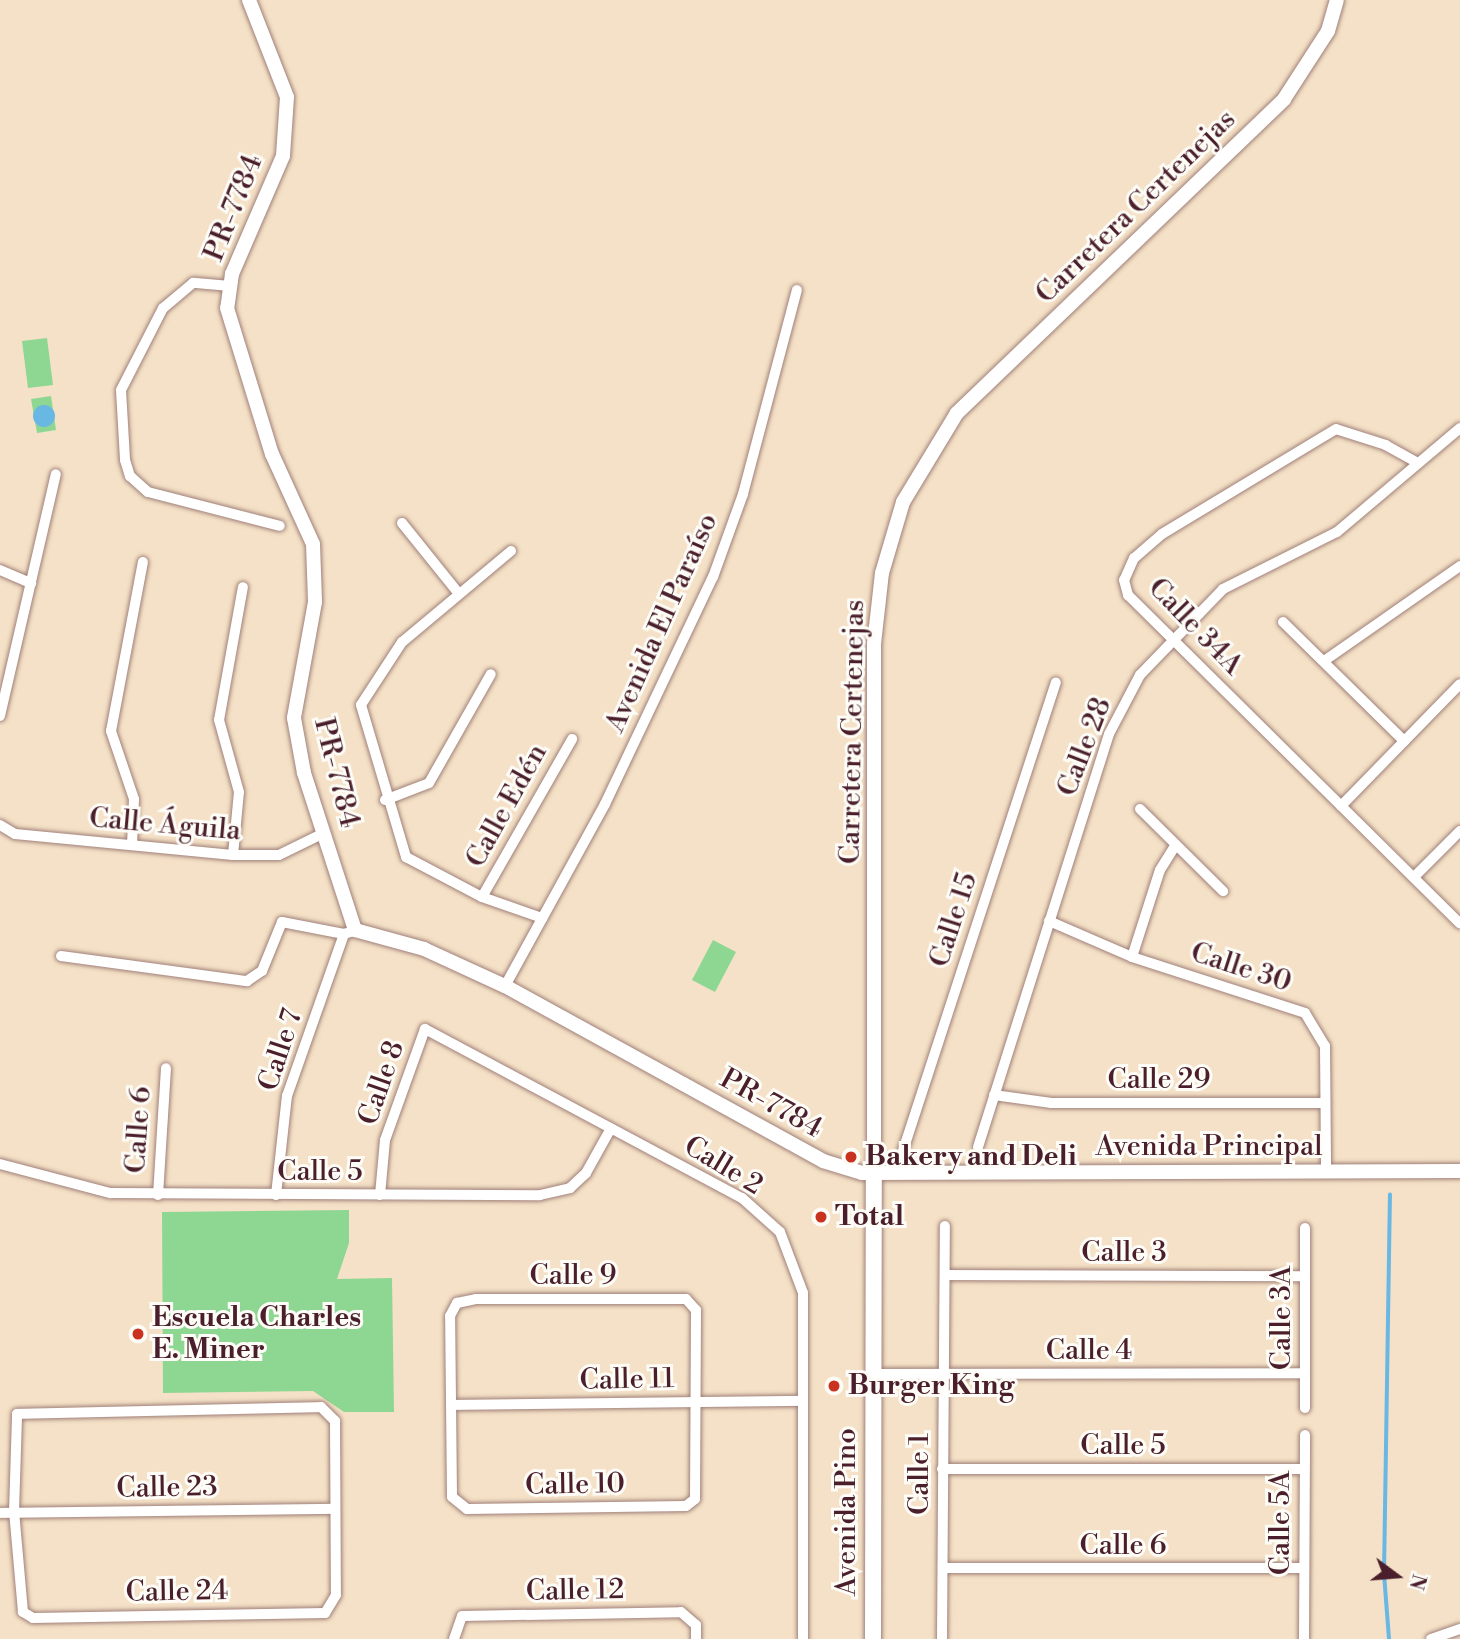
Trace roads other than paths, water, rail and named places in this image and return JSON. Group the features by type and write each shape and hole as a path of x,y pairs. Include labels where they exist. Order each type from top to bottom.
{"main road":[{"name":"Avenida Pino","path":"873,1639 874,1174"}],"street":[{"name":"PR-7784","path":"249,0 287,97 285,133 283,156 230,286 227,308 272,454 313,544 315,602 294,718 349,932 424,949 505,986 822,1161 874,1174"},
{"name":"Carretera Certenejas","path":"874,1174 874,644 882,573 903,502 957,413 1284,99 1328,31 1337,0"},
{"path":"230,286 193,283 163,308 121,390 125,460 130,477 148,492 280,526"},
{"name":"Avenida El Paraíso","path":"505,986 605,804 713,577 743,494 797,290"},
{"name":"Calle 28","path":"978,1146 1109,734 1140,675 1223,589 1337,532 1460,428"},
{"name":"Calle 34A","path":"1418,463 1377,441 1336,429 1162,534 1134,558 1124,580 1128,595 1460,923"},
{"path":"0,716 56,474"},
{"path":"402,523 459,594"},
{"path":"511,551 402,642 361,705 386,800 406,857 482,897 542,918"},
{"path":"132,845 134,799 111,731 144,562"},
{"path":"1324,661 1460,566"},
{"path":"0,570 31,583"},
{"path":"233,855 239,792 219,720 243,587"},
{"path":"1283,622 1404,741"},
{"path":"386,800 429,783 491,674"},
{"name":"Calle 15","path":"896,1172 1056,682"},
{"path":"1341,806 1460,684"},
{"name":"Calle Edén","path":"482,897 572,739"},
{"path":"1140,809 1223,891"},
{"name":"Calle Águila","path":"0,825 15,834 233,855 279,855 324,833"},
{"path":"1414,877 1460,831"},
{"path":"1132,957 1160,870 1175,846"},
{"path":"61,956 247,981 262,971 282,922 349,932"},
{"name":"Calle 30","path":"1049,922 1132,957 1305,1013 1325,1046 1326,1171"},
{"name":"Calle 7","path":"276,1195 287,1096 349,932"},
{"name":"Calle 2","path":"425,1029 742,1198 780,1232 803,1293 803,1639"},
{"name":"Calle 8","path":"380,1195 386,1140 425,1029"},
{"name":"Calle 6","path":"158,1195 166,1068"},
{"name":"Calle 29","path":"994,1095 1051,1103 1325,1102"},
{"name":"Calle 5","path":"0,1164 43,1180 158,1195 540,1195 570,1188 586,1173 611,1128"},
{"name":"Avenida Principal","path":"874,1174 1460,1171"},
{"name":"Calle 1","path":"942,1639 945,1226"},
{"name":"Calle 3A","path":"1305,1228 1305,1408"},
{"name":"Calle 3","path":"945,1275 1304,1276"},
{"name":"Calle 9","path":"451,1405 450,1316 457,1303 476,1299 686,1300 695,1310 697,1402"},
{"name":"Calle 4","path":"874,1374 1304,1373"},
{"name":"Calle 11","path":"451,1405 803,1401"},
{"name":"Calle 10","path":"451,1405 452,1497 467,1509 686,1506 695,1499 697,1402"},
{"path":"14,1512 17,1414 137,1407 321,1407 335,1421 334,1509"},
{"name":"Calle 5A","path":"1304,1639 1305,1435"},
{"name":"Calle 5","path":"942,1469 1304,1469"},
{"name":"Calle 23","path":"0,1513 334,1509"},
{"name":"Calle 24","path":"14,1512 18,1601 33,1618 325,1613 336,1595 334,1509"},
{"name":"Calle 6","path":"943,1568 1304,1569"},
{"name":"Calle 12","path":"454,1639 463,1616 681,1612 696,1625 696,1639"},
{"path":"1431,1639 1460,1629"}],"water":[{"path":"40,405 48,405 55,412 55,420 48,427 40,427 33,420 33,412"}],"waterway":[{"path":"1389,1639 1384,1574 1390,1195"}],"place":[{"name":"Bakery and Deli","path":"851,1157"},
{"name":"Total","path":"821,1217"},
{"name":"Escuela Charles E. Miner","path":"138,1334"},
{"name":"Burger King","path":"834,1386"}]}
